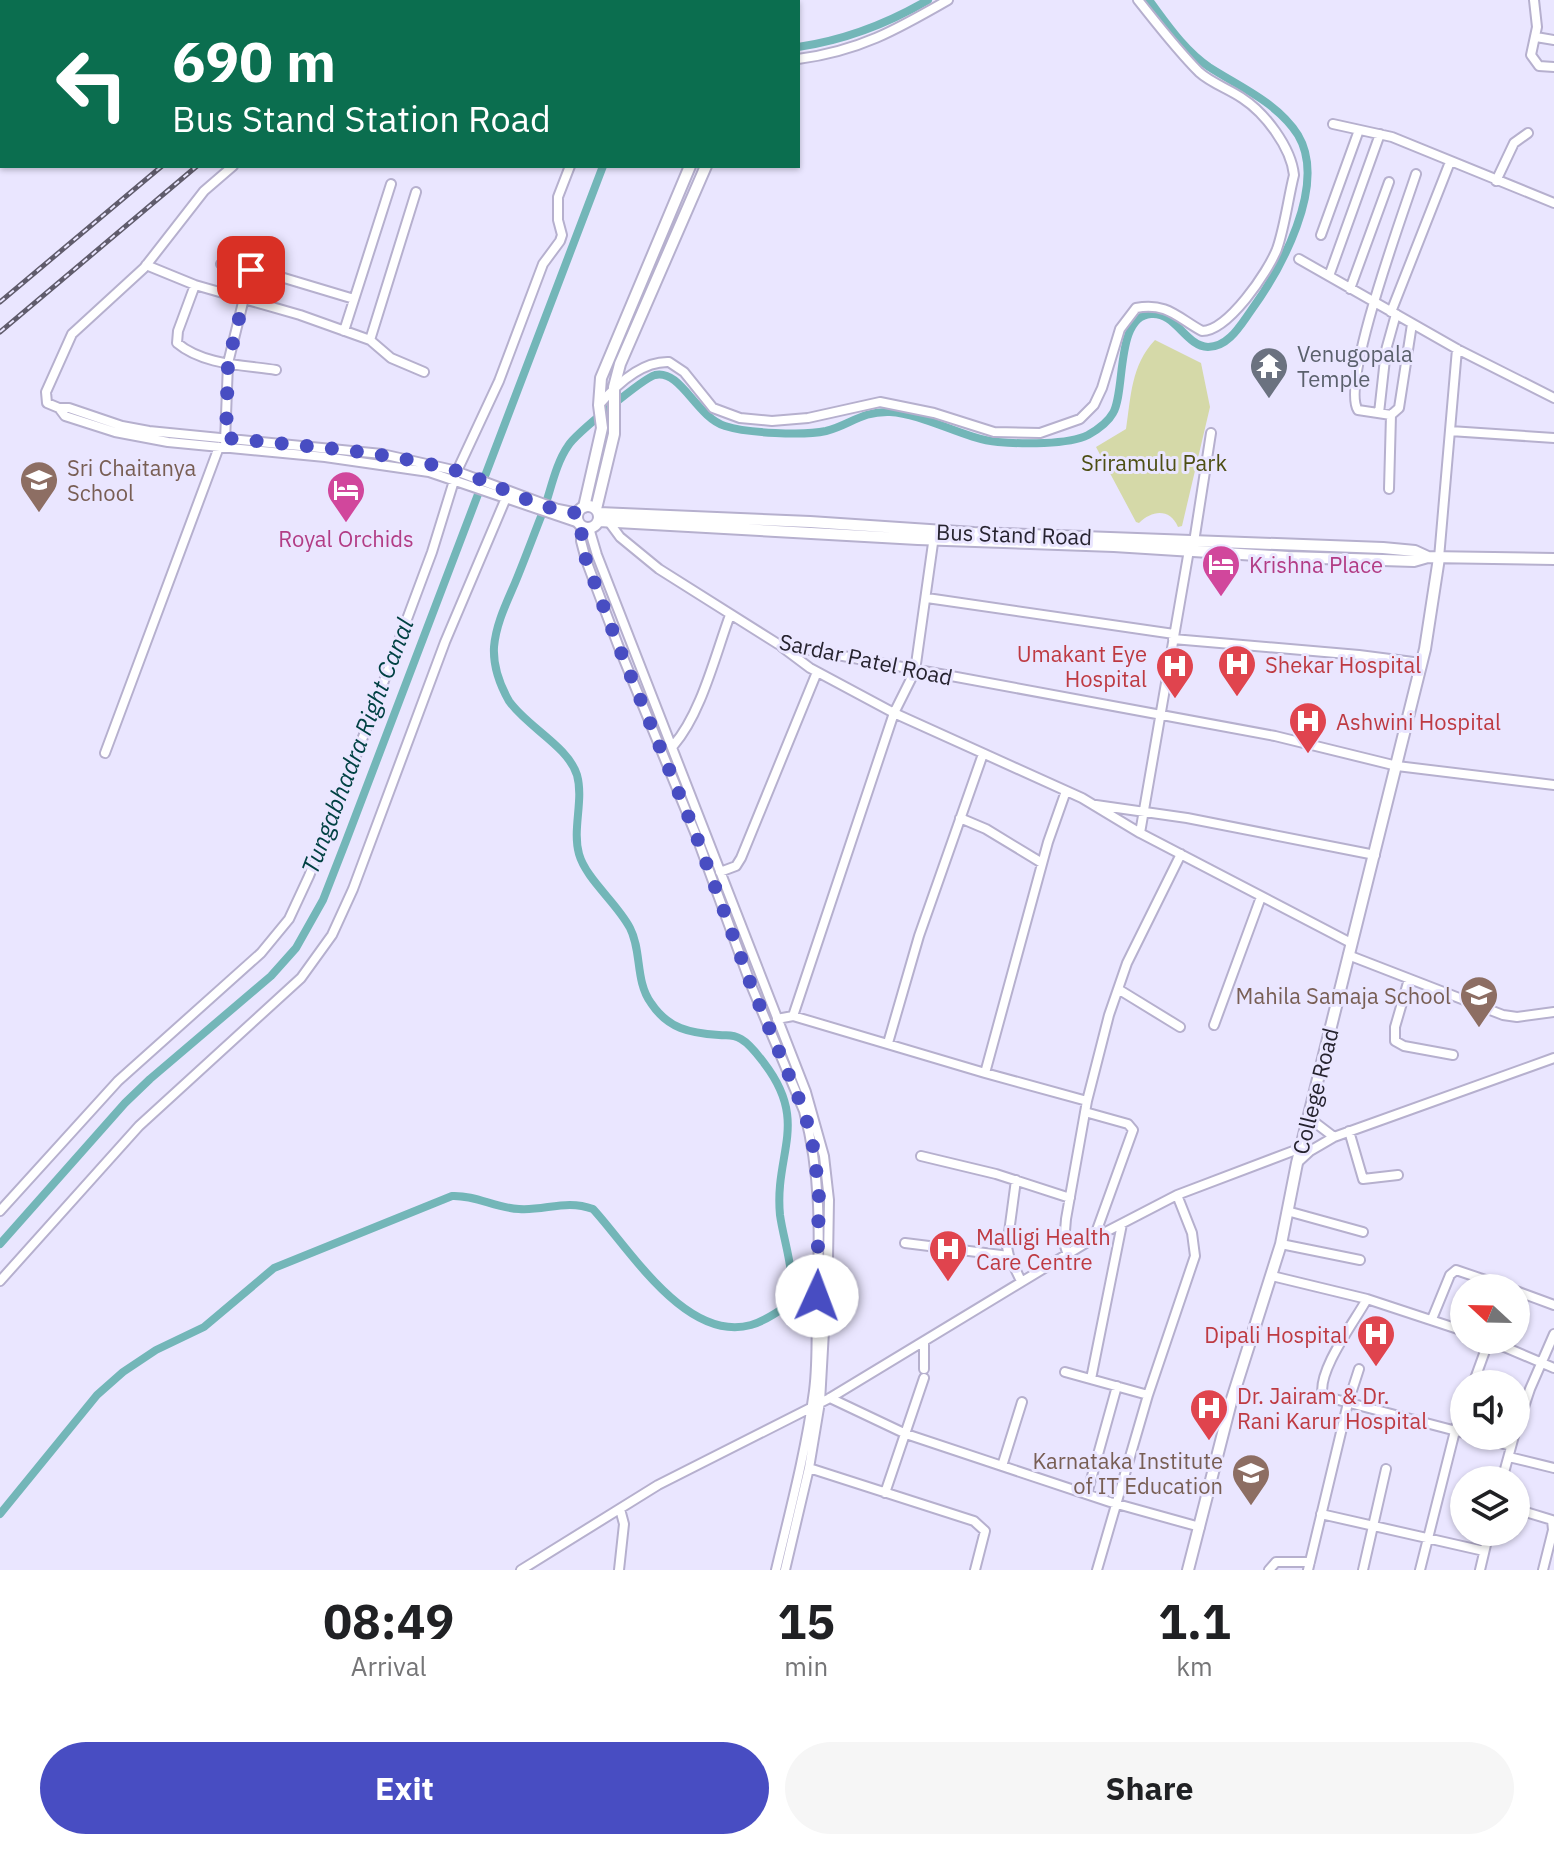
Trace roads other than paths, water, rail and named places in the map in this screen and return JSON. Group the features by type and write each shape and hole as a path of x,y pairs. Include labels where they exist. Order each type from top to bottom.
{"main road":[{"path":"689,168 601,378 599,407 602,428 582,519 601,516 615,429 614,391 620,364 705,168"},
{"name":"Bus Stand Road","path":"582,519 601,516 810,522 934,535 1191,546 1383,548 1415,551 1433,557 1554,559"},
{"name":"College Road","path":"1188,1570 1231,1402 1281,1244 1297,1163 1397,766 1432,609 1433,557"}],"street":[{"path":"800,59 872,42 948,0"},
{"path":"599,407 614,391 650,365 669,362 684,372 713,408 740,418 772,421 808,418 880,402 934,413 994,432 1040,433 1080,419 1094,405 1120,329 1136,308 1158,307 1181,316 1202,331 1214,329 1235,310 1274,256 1294,175 1293,165 1260,113 1244,99 1198,71 1177,51 1138,0"},
{"path":"1534,0 1536,37 1531,50 1533,60 1539,66 1554,67"},
{"path":"1536,37 1554,40"},
{"path":"1333,124 1380,134 1554,203"},
{"path":"1321,235 1359,130"},
{"path":"1496,181 1514,143 1528,133"},
{"path":"1329,276 1380,134"},
{"path":"1379,413 1393,313 1450,162"},
{"path":"231,168 204,191 146,265 72,334 45,396 47,403 122,426 223,444 382,454 458,476 557,513 582,519"},
{"path":"0,1211 118,1081 261,953 289,919 350,772 458,476 499,381 543,264 560,241 558,197 569,168"},
{"path":"1412,324 1401,402 1397,411 1391,415 1361,411 1355,404 1358,366 1416,174"},
{"path":"1350,289 1389,182"},
{"path":"344,331 391,184"},
{"path":"370,340 416,192"},
{"path":"1299,259 1457,349 1554,398"},
{"path":"221,264 354,299"},
{"path":"146,265 195,285 370,340 391,358 424,372"},
{"path":"105,753 223,444 228,363 251,270"},
{"path":"195,285 178,331 177,343 193,354 276,370"},
{"path":"1433,557 1450,431 1457,349"},
{"path":"1389,489 1391,415"},
{"path":"1450,431 1554,438"},
{"path":"1140,833 1211,433"},
{"path":"0,1281 139,1126 284,995 320,955 353,889 502,493"},
{"name":"Sardar Patel Road","path":"601,516 620,537 659,569 778,644 1275,736 1397,766 1554,785"},
{"path":"582,519 806,1092 824,1156 829,1200 820,1402 809,1468 785,1570"},
{"path":"582,519 581,541 586,560 804,1111 812,1140 818,1180 819,1226 816,1358 801,1469 776,1570"},
{"path":"793,1016 894,713 915,671 934,535"},
{"path":"927,598 1173,637 1421,663"},
{"path":"673,746 685,732 696,707 730,615"},
{"path":"778,644 817,672 894,713 1092,804 1409,979 1503,1015 1517,1017 1554,1012"},
{"path":"720,872 736,866 741,858 817,672"},
{"path":"888,1043 919,936 983,754"},
{"path":"985,1073 1042,863 1066,791"},
{"path":"1092,804 1375,855"},
{"path":"960,818 986,829 1042,863"},
{"path":"1068,1255 1064,1243 1070,1198 1097,1058 1127,963 1181,854"},
{"path":"1214,1025 1261,897"},
{"path":"1409,979 1395,1027 1395,1041 1404,1046 1453,1055"},
{"path":"1118,989 1180,1027"},
{"path":"777,1019 793,1016 1087,1101"},
{"path":"1297,1163 1334,1137 1554,1058"},
{"path":"1085,1112 1128,1124 1133,1130 1094,1238"},
{"path":"1310,1113 1313,1121 1334,1137"},
{"path":"1349,1131 1363,1179 1398,1175"},
{"path":"521,1570 658,1485 830,1398 1094,1238 1177,1195 1301,1148"},
{"path":"921,1156 1016,1180 1070,1198"},
{"path":"1016,1180 1007,1241 1009,1256 1021,1281"},
{"path":"1097,1570 1148,1395 1195,1256 1192,1233 1177,1195"},
{"path":"1287,1211 1363,1232"},
{"path":"1091,1379 1122,1224"},
{"path":"905,1243 1009,1256"},
{"path":"1281,1244 1360,1260"},
{"path":"1432,1319 1450,1275"},
{"path":"1272,1276 1367,1299 1450,1326"},
{"path":"1530,1296 1554,1305"},
{"path":"1367,1299 1323,1379 1323,1396 1450,1429"},
{"path":"1530,1393 1554,1334"},
{"path":"885,1493 924,1374 924,1343"},
{"path":"1521,1354 1554,1368"},
{"path":"1269,1570 1276,1562 1309,1566 1359,1369"},
{"path":"1065,1372 1148,1395"},
{"path":"1087,1494 1117,1386"},
{"path":"830,1398 906,1434 1117,1504 1200,1527"},
{"path":"1002,1466 1022,1402"},
{"path":"1420,1570 1455,1450"},
{"path":"1506,1466 1510,1450"},
{"path":"1509,1457 1554,1468"},
{"path":"809,1468 967,1518 982,1526 985,1535 975,1570"},
{"path":"1363,1570 1386,1469"},
{"path":"619,1570 624,1524 620,1509"},
{"path":"1530,1513 1552,1520 1550,1556 1543,1570"},
{"path":"1321,1514 1484,1551"},
{"path":"1480,1570 1485,1546"}],"waterway":[{"path":"800,47 865,30 928,0"},
{"path":"0,1514 97,1395 123,1372 156,1350 204,1327 274,1268 452,1196 519,1209 565,1205 593,1209 661,1288 704,1320 727,1327 751,1325 789,1304 792,1282 779,1193 788,1121 778,1084 756,1053 741,1039 680,1028 665,1019 651,1003 643,985 630,928 588,873 579,854 577,775 565,755 509,701 495,661 497,630 568,446 610,407 655,375 673,379 715,421 735,428 775,433 816,433 871,414 890,412 917,417 985,440 1057,442 1088,435 1111,416 1117,403 1127,340 1140,318 1160,315 1193,341 1208,347 1222,344 1233,335 1262,295 1296,227 1304,202 1306,155 1298,135 1280,114 1258,96 1200,60 1176,36 1149,0"},
{"name":"Tungabhadra Right Canal","path":"0,1244 125,1103 271,976 296,948 323,900 602,168"}],"railway":[{"path":"0,302 160,168"},
{"path":"0,332 195,168"}],"place":[{"name":"Venugopala Temple","path":"1269,400"},
{"name":"Sri Chaitanya School","path":"39,514"},
{"name":"Royal Orchids","path":"346,524"},
{"name":"Krishna Place","path":"1221,598"},
{"name":"Shekar Hospital","path":"1237,698"},
{"name":"Umakant Eye Hospital","path":"1175,700"},
{"name":"Ashwini Hospital","path":"1308,755"},
{"name":"Mahila Samaja School","path":"1479,1029"},
{"name":"Malligi Health Care Centre","path":"948,1283"},
{"name":"Dipali Hospital","path":"1376,1368"},
{"name":"Dr. Jairam & Dr. Rani Karur Hospital","path":"1209,1442"},
{"name":"Karnataka Institute of IT Education","path":"1251,1507"}],"park label":[{"name":"Sriramulu Park","path":"1154,462"}]}
